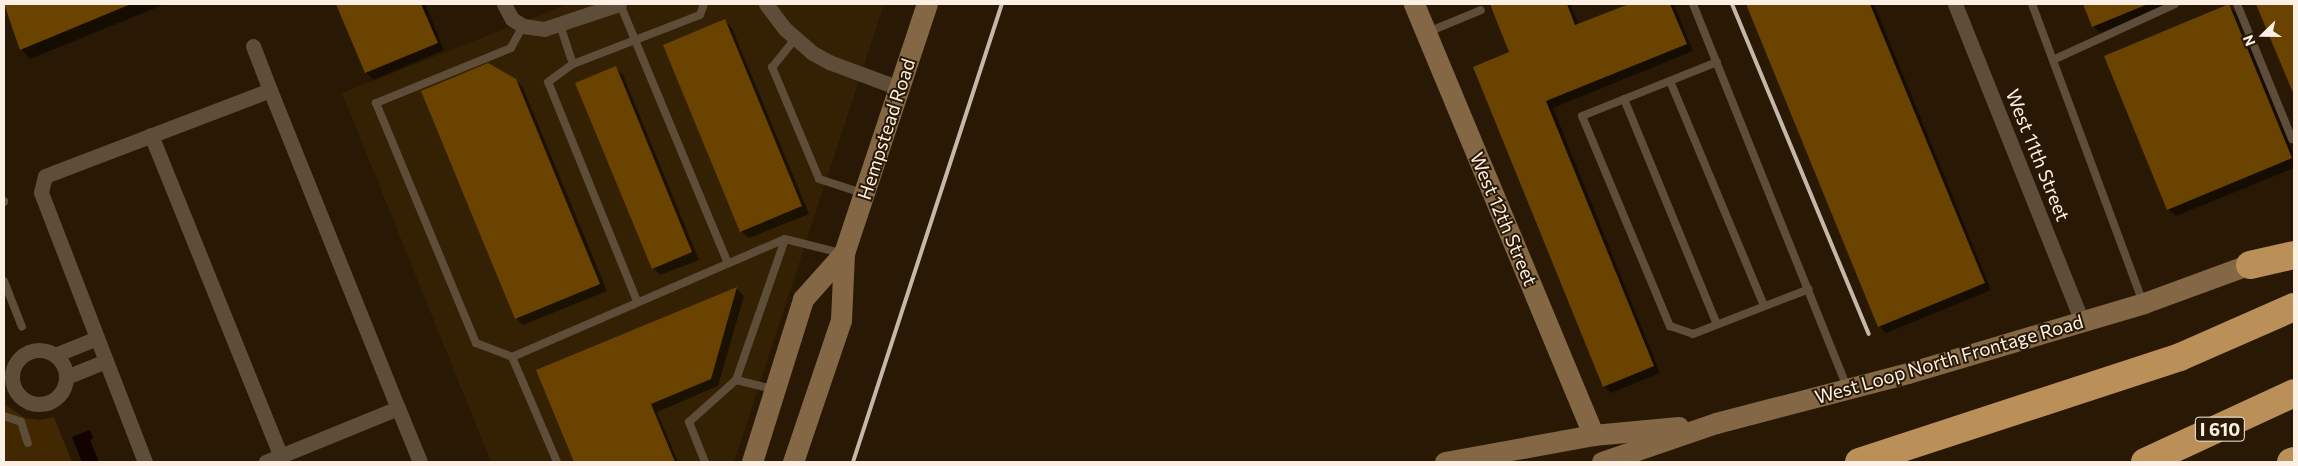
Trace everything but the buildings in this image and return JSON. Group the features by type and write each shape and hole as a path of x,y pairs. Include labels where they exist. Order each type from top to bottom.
{"highway":[{"path":"2250,265 2294,255"},
{"path":"1859,462 2180,357 2294,307"},
{"name":"I 610","path":"2145,462 2294,394"}],"main road":[{"name":"Hempstead Road","path":"793,462 841,320 844,253 927,4"},
{"name":"West 12th Street","path":"1414,4 1593,436"},
{"name":"West Loop North Frontage Road","path":"1602,462 1716,423 1848,389 2144,303 2294,247"},
{"name":"Hempstead Road","path":"752,462 803,299 844,253"},
{"path":"1445,462 1593,436 1716,423"}],"street":[{"path":"504,4 512,19 523,26 544,29 560,26 619,4"},
{"path":"766,4 795,40 829,62 899,88"},
{"name":"West 11th Street","path":"1956,4 2082,321"},
{"path":"253,46 420,462"},
{"path":"145,462 41,192 45,176 270,90"},
{"path":"151,135 281,456"},
{"path":"55,355 97,338"},
{"path":"39,350 55,355 61,361 66,377 60,394 53,400 35,404 19,396 8,378 16,362 30,351 39,350"},
{"path":"66,377 106,361"},
{"path":"266,462 398,408"}],"lane":[{"path":"619,4 728,263"},
{"path":"637,302 548,82 572,64 700,15 704,4"},
{"path":"1693,4 1848,389"},
{"path":"2032,4 2055,59 2144,303"},
{"path":"2055,59 2174,4"},
{"path":"2237,4 2292,139"},
{"path":"1426,33 1481,10"},
{"path":"523,26 511,48 376,103 476,343 512,357 785,240 844,253"},
{"path":"560,26 572,64"},
{"path":"795,40 772,67 819,179 865,194"},
{"path":"1717,62 1582,116 1670,326 1693,334 1809,289"},
{"path":"1670,81 1764,306"},
{"path":"1624,99 1717,325"},
{"path":"705,462 689,422 736,380 785,240"},
{"path":"4,281 22,327"},
{"path":"512,357 557,462"},
{"path":"736,380 775,389"},
{"path":"4,416 21,422 28,443"}],"shaded area":[{"path":"568,4 884,4 734,462 491,462 342,93"},
{"path":"4,404 25,418 40,420 54,417 72,462 4,462"},
{"path":"90,430 93,438 90,440 99,462 82,462 72,437"}],"railway":[{"path":"853,462 1002,4"},
{"path":"1732,4 1869,334"}]}
